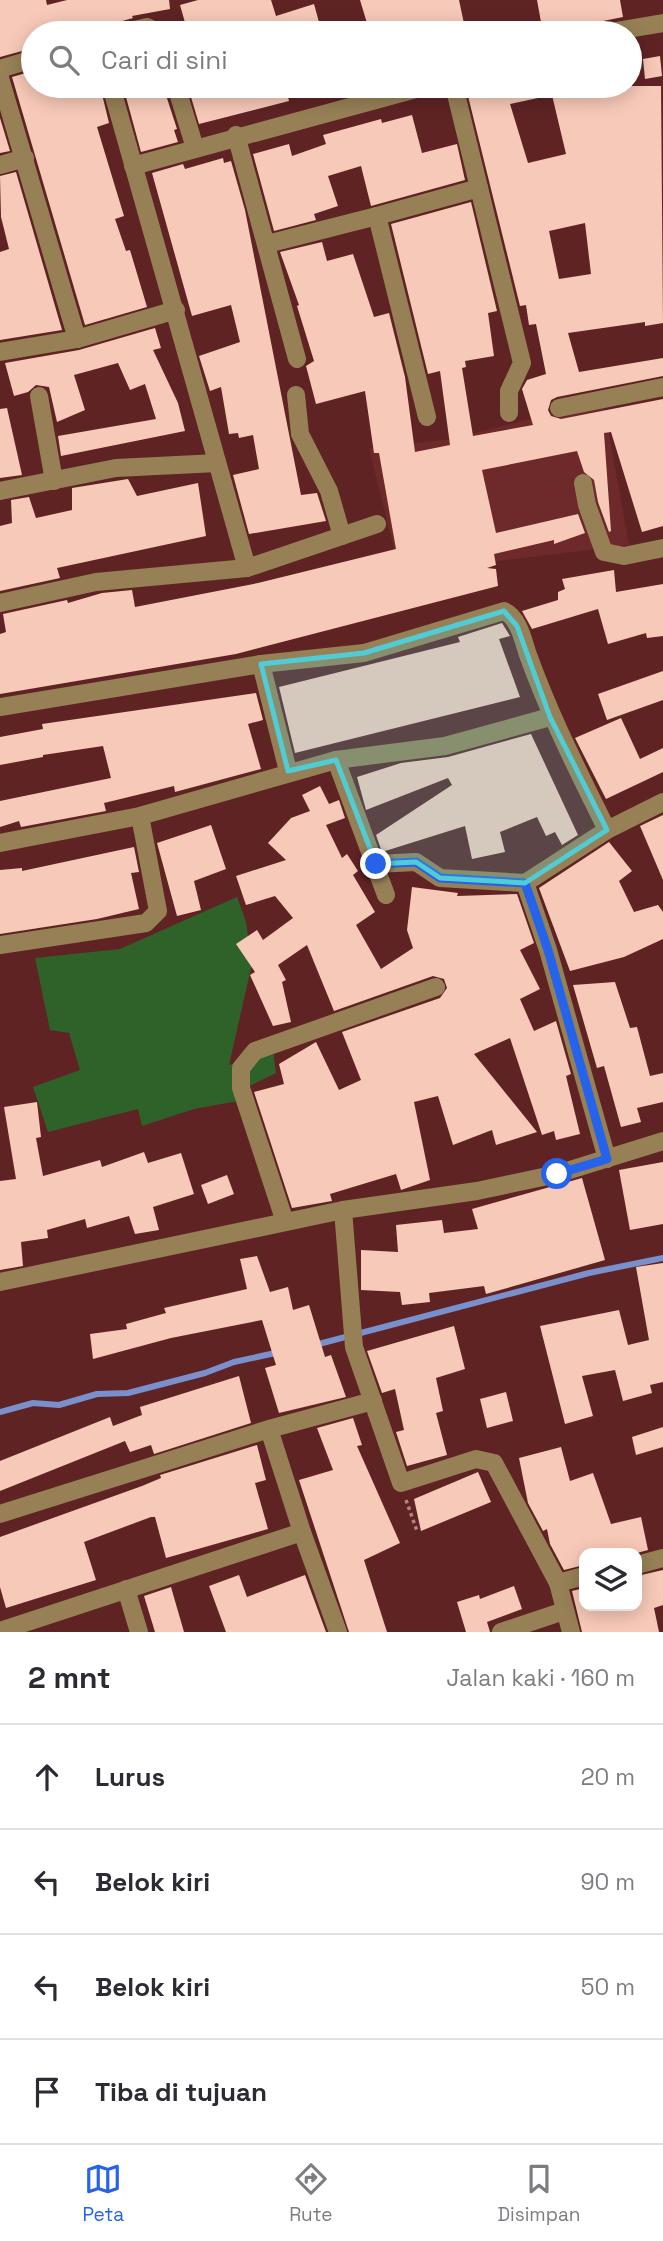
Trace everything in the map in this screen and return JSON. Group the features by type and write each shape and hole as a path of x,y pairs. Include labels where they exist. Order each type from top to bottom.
{"street":[{"path":"642,27 663,23"},
{"path":"0,69 21,63"},
{"path":"0,78 77,339"},
{"path":"114,98 247,568"},
{"path":"180,98 195,148"},
{"path":"134,166 236,135 380,98"},
{"path":"457,98 522,363 509,391 509,413"},
{"path":"236,135 297,359"},
{"path":"0,165 25,158"},
{"path":"267,244 479,188"},
{"path":"377,216 427,417"},
{"path":"0,352 77,339 176,310"},
{"path":"559,408 663,387"},
{"path":"296,395 300,434 330,491 342,536"},
{"path":"39,396 54,481"},
{"path":"0,491 116,468 217,463"},
{"path":"583,483 587,505 604,552 624,556 663,548"},
{"path":"0,603 96,582 247,568 377,524"},
{"path":"0,707 261,664 364,653 504,611 509,613 520,633 550,717 607,830"},
{"path":"261,664 288,771"},
{"path":"0,844 140,816 288,771 336,760 445,746 550,717"},
{"path":"336,760 386,895"},
{"path":"376,864 416,862 440,878 525,883 607,830 663,803"},
{"path":"0,945 146,923 153,918 158,911 140,816"},
{"path":"525,883 558,985 607,1159"},
{"path":"285,1222 241,1088 241,1068 255,1051 436,987"},
{"path":"0,1282 343,1210 477,1191 557,1174 663,1141"},
{"path":"343,1210 353,1339 401,1483 476,1459 494,1463 558,1583 571,1632"},
{"path":"0,1514 269,1429 373,1401"},
{"path":"269,1429 338,1632"},
{"path":"2,1629 302,1532"},
{"path":"642,1564 663,1558"},
{"path":"558,1583 579,1577"},
{"path":"126,1589 138,1632"},
{"path":"501,1632 565,1611"}],"path":[{"path":"401,1483 417,1531"}],"highlighted area":[{"path":"504,611 517,626 550,717 607,830 525,883 440,878 416,862 376,864 336,760 288,771 261,664 364,653"}],"shaded area":[{"path":"603,400 629,545 400,573 369,448 452,439"}],"green space":[{"path":"237,897 246,922 252,964 229,1065 273,1051 276,1073 243,1089 238,1101 194,1109 142,1126 138,1109 48,1132 33,1087 80,1070 69,1033 50,1030 35,958 120,949"}],"building":[{"path":"0,0 46,0 47,5 67,0 169,0 170,9 132,16 133,18 122,21 21,21 21,51 0,57"},
{"path":"198,0 271,0 276,16 314,4 319,21 185,21 180,5"},
{"path":"360,0 459,0 463,21 420,21 366,21"},
{"path":"537,0 620,0 623,17 603,21 541,21"},
{"path":"660,56 662,76 645,79 643,59"},
{"path":"21,74 21,98 103,98 109,123 97,127 124,216 115,219 126,251 130,250 147,307 85,325 12,77"},
{"path":"642,86 661,86 663,323 645,326 645,322 568,333 579,372 663,358 663,376 557,397 551,400 548,410 551,416 561,419 663,399 663,526 642,532 611,432 604,433 609,532 598,502 594,480 584,472 577,451 482,470 496,533 578,514 585,533 554,544 554,540 494,554 496,565 487,568 496,569 498,586 236,654 0,694 0,634 6,632 3,614 67,600 68,603 102,593 132,590 135,607 258,583 396,549 379,453 374,453 365,391 316,404 306,366 314,361 297,306 299,305 280,252 322,242 327,261 353,254 374,317 389,313 405,377 415,452 450,445 440,371 428,374 391,224 471,202 497,311 488,313 494,356 465,361 466,367 462,368 473,436 533,425 522,389 527,380 546,374 536,324 529,325 526,305 520,306 468,98 538,98 510,104 528,163 566,154 553,98 642,98","holes":["585,223 591,274 559,279 549,231"]},
{"path":"126,98 167,98 177,129 174,130 178,142 141,152"},
{"path":"191,98 288,98 289,101 199,124"},
{"path":"412,115 422,153 457,144 465,180 371,206 361,166 328,176 338,206 314,214 316,220 274,231 253,154 289,144 292,156 326,144 323,135 381,119 382,123"},
{"path":"0,118 10,151 0,153"},
{"path":"223,158 224,163 231,161 245,210 301,495 317,493 326,521 249,534 233,475 259,469 253,435 239,438 238,433 229,434 221,387 210,391 199,356 240,342 231,305 192,316 152,173 183,164 185,169"},
{"path":"16,172 62,330 0,340 0,252 9,249 1,217 0,176"},
{"path":"155,328 161,348 153,350 178,403 185,431 61,456 58,436 156,419 145,384 130,390 118,363 74,375 85,410 57,422 49,387 36,385 28,392 14,396 5,363 79,350"},
{"path":"7,408 22,475 0,478 0,409"},
{"path":"128,479 137,496 198,483 206,536 57,568 60,578 0,591 0,526 12,523 11,500 29,497 36,518 72,510 72,488"},
{"path":"614,570 616,592 663,584 663,636 647,638 646,633 608,644 598,609 532,629 522,611 558,600 558,592 565,589 562,579"},
{"path":"502,623 510,636 499,639 520,697 295,753 279,687 460,642 458,637"},
{"path":"663,671 663,700 607,720 598,694"},
{"path":"256,693 263,720 248,724 261,769 175,792 174,786 104,803 106,811 21,827 19,821 0,827 0,801 111,778 103,746 0,765 0,737 43,729 42,724"},
{"path":"621,718 640,759 663,748 663,772 606,799 575,738"},
{"path":"531,734 578,835 562,845 555,832 546,836 537,817 500,832 505,852 472,859 465,826 382,852 376,835 452,785 448,778 366,810 357,777 401,763 448,757"},
{"path":"320,786 329,804 339,800 345,818 326,825 342,858 347,854 358,871 353,875 375,912 356,925 381,969 413,948 407,930 412,887 458,893 457,896 517,894 534,943 520,950 540,989 520,999 534,1031 556,1021 571,1074 566,1076 580,1134 556,1140 554,1131 542,1135 510,1038 474,1054 537,1132 496,1145 492,1130 453,1145 438,1096 414,1102 430,1180 401,1190 396,1174 330,1194 332,1201 292,1208 254,1092 284,1084 279,1064 316,1042 339,1090 361,1080 342,1032 440,998 447,988 444,979 433,976 334,1011 307,945 278,965 286,980 282,982 291,1022 273,1026 250,975 255,972 236,944 257,930 263,940 293,918 275,896 246,905 236,876 286,860 268,843 291,818 310,811 302,795"},
{"path":"663,815 663,880 640,826"},
{"path":"211,825 226,869 194,881 201,910 177,916 157,843"},
{"path":"609,842 632,871 619,881 634,912 658,905 663,912 663,939 624,957 570,971 539,888"},
{"path":"134,847 139,872 131,873 139,909 97,919 0,934 0,870 22,868 22,871"},
{"path":"615,982 630,1028 637,1027 650,1076 663,1073 663,1102 637,1108 641,1122 621,1127 604,1066 597,1068 573,985"},
{"path":"37,1102 41,1137 36,1138 43,1176 100,1160 102,1167 144,1152 148,1163 181,1153 194,1194 153,1207 159,1230 135,1234 129,1216 87,1228 85,1219 47,1230 48,1238 21,1242 23,1266 0,1270 0,1181 16,1179 4,1107"},
{"path":"663,1162 663,1224 630,1230 619,1170"},
{"path":"227,1175 234,1194 208,1204 201,1185"},
{"path":"582,1178 605,1260 486,1294 484,1286 429,1293 430,1302 402,1305 400,1292 361,1290 361,1250 398,1252 396,1225 442,1220 444,1233 478,1229 472,1209"},
{"path":"257,1256 270,1292 288,1287 293,1310 309,1305 325,1357 331,1355 346,1397 279,1413 265,1368 276,1365 262,1320 171,1338 93,1359 90,1334 127,1329 126,1324 166,1313 164,1308 247,1289 240,1259"},
{"path":"663,1263 663,1382 650,1385 652,1393 623,1401 615,1370 582,1376 593,1416 565,1424 540,1326 619,1310 628,1345 649,1340 636,1267"},
{"path":"454,1326 465,1369 436,1378 443,1411 436,1413 447,1455 407,1466 396,1432 404,1430 395,1389 382,1393 367,1351"},
{"path":"239,1376 251,1423 154,1454 151,1445 130,1452 125,1441 0,1491 0,1461 110,1417 113,1426 142,1415 140,1407"},
{"path":"506,1392 513,1421 487,1428 480,1399"},
{"path":"353,1418 362,1445 357,1446 400,1543 364,1560 387,1632 349,1632 299,1480 333,1470 317,1428"},
{"path":"663,1427 663,1447 636,1455 632,1437"},
{"path":"257,1445 266,1480 255,1483 268,1529 166,1558 155,1517 151,1517 84,1542 96,1580 6,1608 0,1587 0,1537 142,1486 161,1478 160,1475"},
{"path":"561,1447 570,1481 593,1473 611,1524 641,1517 648,1550 579,1548 579,1566 564,1570 550,1544 547,1529 543,1531 528,1503 519,1458"},
{"path":"478,1472 491,1502 421,1531 414,1499"},
{"path":"663,1570 663,1605 654,1608 659,1632 582,1632 572,1591 579,1589 579,1611 642,1611 642,1575"},
{"path":"239,1575 247,1597 305,1575 326,1632 226,1632 209,1586"},
{"path":"514,1586 522,1609 487,1622 490,1632 466,1632 457,1602 479,1595 480,1599"},
{"path":"171,1587 184,1632 155,1632 144,1596"}],"waterway":[{"path":"315,1345 589,1273 663,1258"},
{"path":"0,1412 33,1403 59,1405 97,1394 128,1393 205,1373 234,1362 280,1352"}],"route":[{"path":"376,864 416,862 440,878 476,878 525,883 548,950 607,1159 557,1174"}]}
